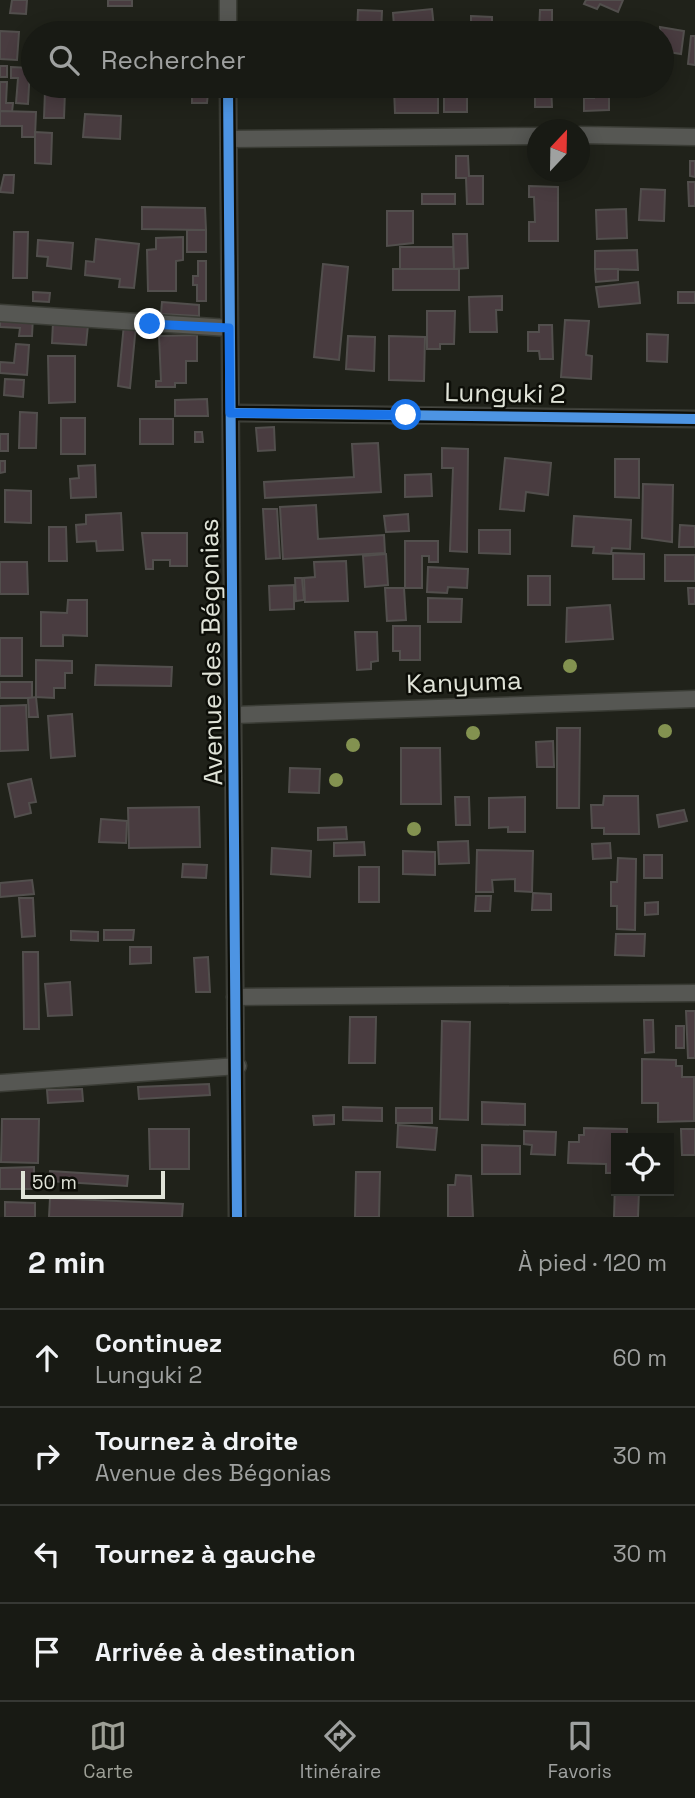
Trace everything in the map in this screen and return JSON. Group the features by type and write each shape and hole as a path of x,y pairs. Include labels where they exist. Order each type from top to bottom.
{"street":[{"path":"228,0 228,21"},
{"name":"Avenue des Bégonias","path":"228,98 235,715 235,997 238,1066 237,1217"},
{"path":"590,135 695,137"},
{"path":"229,139 527,136"},
{"path":"0,313 229,328"},
{"name":"Lunguki 2","path":"230,413 695,419"},
{"name":"Kanyuma","path":"235,715 695,699"},
{"path":"235,997 695,993"},
{"path":"0,1083 238,1066"}],"building":[{"path":"12,0 27,0 26,14 10,13"},
{"path":"108,0 132,0 132,6 108,6"},
{"path":"586,0 623,0 618,12 600,4 597,9 584,4"},
{"path":"432,9 433,21 394,21 393,13"},
{"path":"358,10 382,11 382,21 358,21"},
{"path":"540,10 552,10 552,21 540,21"},
{"path":"471,16 492,17 492,21 471,21"},
{"path":"674,29 684,31 681,54 674,53"},
{"path":"0,31 19,32 17,60 0,59"},
{"path":"691,36 695,36 695,65 688,64"},
{"path":"0,66 7,66 7,77 0,77"},
{"path":"11,67 21,68 21,98 28,98 28,104 16,103 18,78 11,78"},
{"path":"0,82 7,82 6,103 13,103 12,112 0,111"},
{"path":"45,98 65,98 64,118 44,118"},
{"path":"192,98 207,98 207,103 192,103"},
{"path":"394,98 438,98 438,113 395,113"},
{"path":"444,98 467,98 467,112 444,112"},
{"path":"535,98 552,98 552,107 535,107"},
{"path":"584,98 609,98 609,110 584,111"},
{"path":"0,111 36,112 35,137 22,137 22,126 0,126"},
{"path":"85,114 121,116 120,139 83,137"},
{"path":"35,132 52,133 51,164 35,163"},
{"path":"456,156 468,156 469,176 483,176 483,204 467,204 466,178 456,178"},
{"path":"690,161 695,161 695,177 690,176"},
{"path":"4,175 14,175 13,193 0,192"},
{"path":"688,182 695,182 695,206 689,206"},
{"path":"529,186 558,187 558,241 529,241 529,222 535,222 534,197 529,197"},
{"path":"641,189 665,190 664,221 639,220"},
{"path":"422,194 455,194 455,204 422,204"},
{"path":"142,207 205,208 206,230 142,229"},
{"path":"626,209 627,238 597,239 596,210"},
{"path":"387,211 413,211 413,243 387,246"},
{"path":"187,230 206,230 206,252 187,252"},
{"path":"14,232 28,232 27,278 13,278"},
{"path":"453,234 467,234 468,268 454,269"},
{"path":"183,237 183,260 176,261 176,291 148,291 147,250 156,249 156,238"},
{"path":"96,239 139,244 134,288 119,287 120,279 85,275 86,261 94,262"},
{"path":"38,240 73,243 71,269 47,266 48,257 37,256"},
{"path":"400,247 453,247 454,269 400,269"},
{"path":"637,250 638,270 595,269 595,251"},
{"path":"198,261 206,261 206,301 197,301 197,285 193,285 193,276 198,276"},
{"path":"323,264 348,267 339,360 314,357"},
{"path":"393,269 459,269 459,290 393,290"},
{"path":"595,269 618,269 618,280 596,282"},
{"path":"638,282 640,303 599,307 596,287"},
{"path":"33,292 50,293 49,302 33,301"},
{"path":"678,292 695,292 695,303 678,303"},
{"path":"502,296 502,310 496,310 497,332 470,332 469,297"},
{"path":"162,302 199,305 199,316 161,314"},
{"path":"427,311 455,311 454,344 440,344 440,349 427,349"},
{"path":"0,315 33,317 32,336 19,336 20,328 0,327"},
{"path":"565,320 589,321 586,355 592,356 591,379 561,377"},
{"path":"53,322 88,325 86,345 52,343"},
{"path":"124,324 136,325 130,388 118,386"},
{"path":"539,325 552,325 553,359 540,359 539,351 528,351 528,332 539,332"},
{"path":"647,334 668,335 667,362 647,361"},
{"path":"197,335 197,361 186,361 186,383 175,383 175,387 156,387 156,381 161,381 159,336"},
{"path":"348,336 375,337 374,371 346,369"},
{"path":"389,336 425,337 424,381 389,380"},
{"path":"16,344 29,345 27,375 0,373 0,362 14,363"},
{"path":"48,356 75,356 75,402 49,403"},
{"path":"5,379 24,380 23,397 4,395"},
{"path":"207,399 208,416 175,416 175,400"},
{"path":"20,412 37,413 36,448 19,448"},
{"path":"61,418 85,418 85,454 61,454"},
{"path":"140,419 173,419 173,444 140,444"},
{"path":"274,427 275,450 258,451 256,428"},
{"path":"195,432 202,432 203,442 195,442"},
{"path":"0,434 8,434 8,451 0,451"},
{"path":"378,443 381,492 265,498 264,482 354,477 352,444"},
{"path":"442,448 468,449 467,552 450,551 453,468 442,468"},
{"path":"505,458 551,463 548,495 526,492 524,511 500,509"},
{"path":"615,459 639,459 639,498 615,497"},
{"path":"0,461 5,461 5,472 0,473"},
{"path":"95,465 96,497 71,498 70,479 79,478 78,466"},
{"path":"431,474 432,496 405,497 405,475"},
{"path":"643,484 673,485 672,542 642,538"},
{"path":"5,490 31,491 31,523 5,522"},
{"path":"316,505 318,539 384,535 385,553 283,559 280,507"},
{"path":"263,509 277,509 280,558 266,559"},
{"path":"121,513 123,550 97,551 96,541 77,542 76,525 86,524 86,515"},
{"path":"408,514 409,531 386,532 384,516"},
{"path":"574,516 631,520 630,549 612,548 611,554 593,553 594,547 572,546"},
{"path":"680,525 695,526 695,547 679,547"},
{"path":"49,527 66,527 67,561 49,561"},
{"path":"479,530 510,530 510,554 479,553"},
{"path":"142,533 187,533 187,566 170,566 170,560 153,560 153,569 146,569"},
{"path":"405,541 438,541 438,562 429,562 429,556 422,556 422,588 405,588"},
{"path":"613,553 644,554 644,579 613,579"},
{"path":"386,554 388,585 365,587 363,556"},
{"path":"665,555 695,555 695,581 665,581"},
{"path":"346,561 348,601 305,602 304,578 315,577 314,562"},
{"path":"0,562 27,562 28,594 0,594"},
{"path":"428,567 468,569 467,588 448,587 447,593 427,592"},
{"path":"528,576 550,576 550,605 528,605"},
{"path":"295,578 302,578 304,600 296,601"},
{"path":"294,585 294,609 270,610 269,586"},
{"path":"385,588 404,588 406,620 387,621"},
{"path":"688,588 695,588 695,604 689,604"},
{"path":"428,598 462,599 461,622 428,622"},
{"path":"68,600 87,600 87,636 63,635 63,646 41,646 41,612 67,613"},
{"path":"610,605 613,639 566,642 567,608"},
{"path":"393,626 420,626 420,660 400,660 400,651 393,651"},
{"path":"355,632 377,632 378,661 371,662 371,669 357,670"},
{"path":"0,638 22,638 22,676 0,676"},
{"path":"36,660 72,661 72,673 65,673 65,688 54,688 54,698 36,697"},
{"path":"96,665 172,667 171,686 95,685"},
{"path":"0,682 32,682 32,698 0,698"},
{"path":"36,697 38,717 29,717 28,698"},
{"path":"26,705 28,750 0,751 0,706"},
{"path":"72,714 75,756 51,758 48,716"},
{"path":"557,728 580,728 579,808 557,808"},
{"path":"553,741 554,767 537,767 536,742"},
{"path":"401,748 440,748 441,804 401,804"},
{"path":"290,768 320,769 319,793 289,792"},
{"path":"31,779 36,802 29,803 31,813 15,817 8,784"},
{"path":"604,796 638,796 639,834 604,834 604,828 592,828 591,805 603,805"},
{"path":"455,797 469,797 470,825 456,825"},
{"path":"525,797 525,832 508,832 508,827 489,828 489,798"},
{"path":"199,807 200,847 129,848 128,808"},
{"path":"684,810 687,821 659,827 657,815"},
{"path":"101,819 127,821 126,843 99,842"},
{"path":"346,827 347,839 318,840 318,828"},
{"path":"468,841 469,863 439,864 438,842"},
{"path":"364,842 365,855 334,856 334,843"},
{"path":"610,843 611,858 593,859 592,844"},
{"path":"272,848 311,851 310,877 271,874"},
{"path":"477,850 533,851 532,892 515,891 515,879 492,880 493,892 476,892"},
{"path":"403,851 435,852 435,875 403,874"},
{"path":"644,855 662,855 662,878 644,878"},
{"path":"618,858 636,859 635,930 617,929 617,906 611,906 611,882 617,882"},
{"path":"183,864 207,865 206,878 182,877"},
{"path":"359,867 379,867 379,902 359,902"},
{"path":"32,880 34,894 0,897 0,883"},
{"path":"533,893 551,894 551,910 532,910"},
{"path":"476,896 491,896 490,911 475,911"},
{"path":"19,898 33,898 35,936 22,937"},
{"path":"658,902 658,914 645,915 645,903"},
{"path":"104,930 134,930 133,940 104,940"},
{"path":"71,931 98,932 98,941 71,940"},
{"path":"616,934 645,934 644,956 615,955"},
{"path":"130,947 151,947 151,963 130,964"},
{"path":"23,952 38,952 39,1029 24,1029"},
{"path":"208,957 210,992 196,992 194,958"},
{"path":"70,982 72,1015 48,1016 45,984"},
{"path":"686,1011 695,1011 695,1058 688,1058"},
{"path":"350,1017 376,1017 375,1063 349,1063"},
{"path":"644,1020 653,1020 654,1052 645,1053"},
{"path":"442,1021 470,1022 468,1120 440,1119"},
{"path":"676,1026 684,1026 684,1048 676,1048"},
{"path":"642,1059 676,1060 676,1066 682,1066 682,1077 694,1077 694,1121 658,1122 658,1103 642,1103"},
{"path":"209,1084 210,1095 139,1099 138,1087"},
{"path":"82,1089 83,1101 48,1103 47,1090"},
{"path":"482,1102 525,1104 525,1125 482,1124"},
{"path":"343,1107 382,1108 382,1121 343,1120"},
{"path":"396,1108 432,1108 432,1123 396,1123"},
{"path":"334,1115 334,1124 314,1125 313,1116"},
{"path":"2,1119 39,1119 38,1163 1,1162"},
{"path":"398,1125 437,1128 435,1150 397,1147"},
{"path":"584,1128 627,1129 627,1133 611,1133 611,1173 606,1173 606,1164 568,1163 569,1142 579,1142 579,1135 584,1135"},
{"path":"149,1129 189,1129 189,1169 150,1169"},
{"path":"681,1129 695,1129 695,1155 682,1155"},
{"path":"524,1131 556,1132 555,1155 531,1154 532,1145 524,1144"},
{"path":"482,1145 520,1146 520,1174 482,1174"},
{"path":"34,1167 34,1189 0,1189 0,1168"},
{"path":"50,1171 128,1176 127,1186 49,1181"},
{"path":"356,1172 380,1172 379,1217 355,1217"},
{"path":"456,1175 471,1176 473,1217 448,1217 448,1185 455,1185"},
{"path":"615,1196 639,1196 638,1217 614,1217"},
{"path":"50,1198 183,1204 182,1217 49,1217"},
{"path":"5,1202 35,1203 35,1217 5,1217"}],"cycle path":[{"path":"228,98 237,1217"},
{"path":"231,413 695,419"}],"route":[{"path":"150,324 229,328 230,413 406,415"}]}
